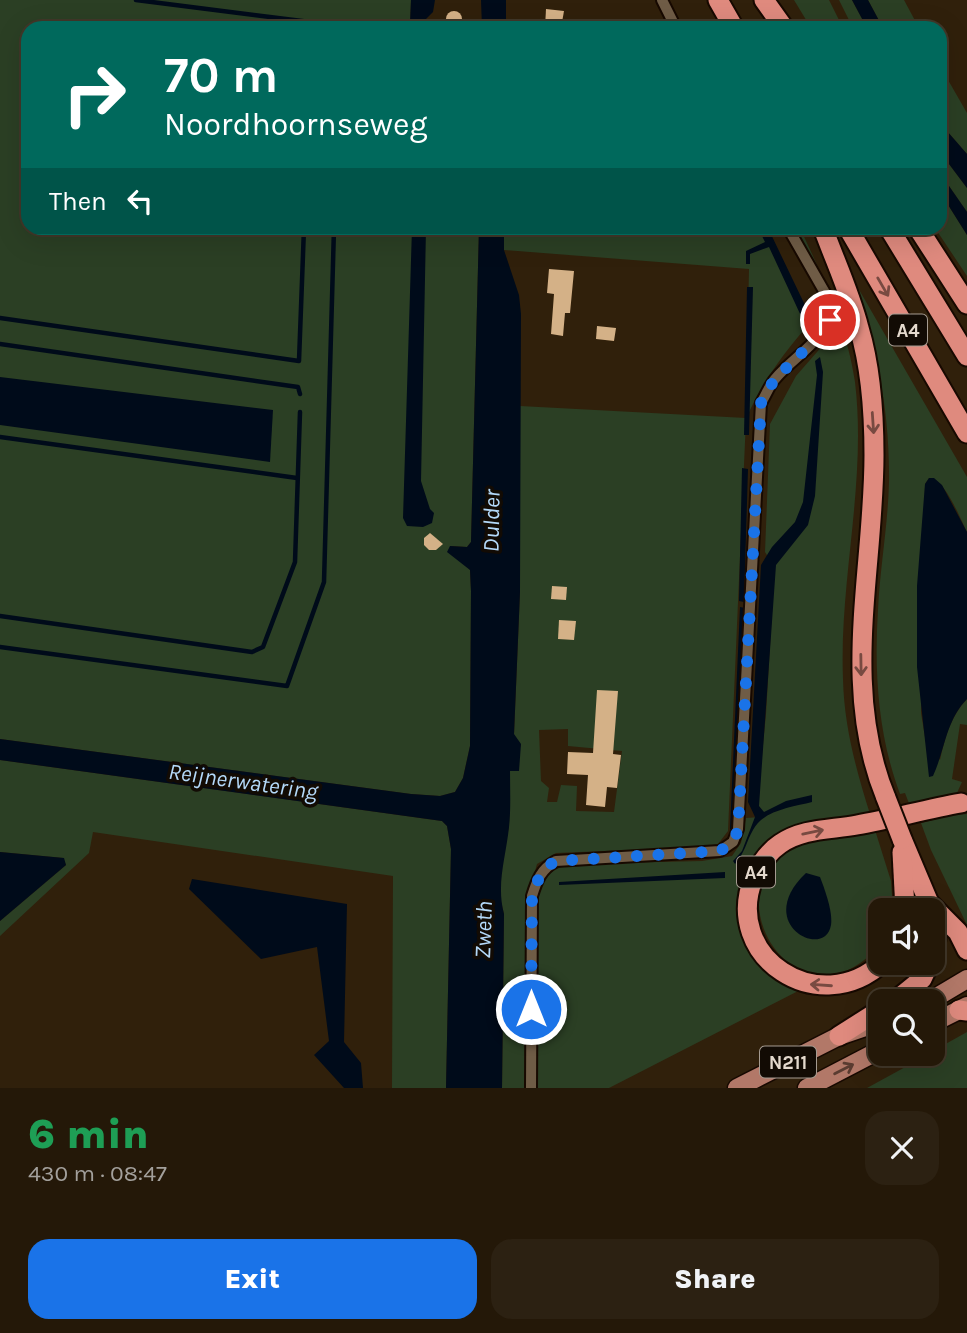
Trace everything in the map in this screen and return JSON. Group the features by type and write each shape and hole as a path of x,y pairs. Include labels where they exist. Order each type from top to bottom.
{"highway":[{"path":"718,0 730,21"},
{"path":"762,0 772,21"},
{"path":"762,0 778,21"},
{"name":"A4","path":"825,235 860,330 870,387 874,432 874,490 862,627 861,678 869,743 886,798 927,898"},
{"name":"A4","path":"853,235 967,433"},
{"name":"A4","path":"893,235 967,356"},
{"path":"923,235 967,304"},
{"name":"A4","path":"868,974 838,986 812,985 798,981 776,968 763,954 750,926 748,901 757,870 770,852 793,837 811,831 856,825 961,803"},
{"name":"A4","path":"902,839 904,898"},
{"name":"A4","path":"945,920 958,932 967,950"},
{"path":"910,989 924,975"},
{"path":"839,1036 868,1018"}],"main road":[{"path":"945,992 967,979"},
{"path":"945,1018 965,1009"},
{"name":"N211","path":"737,1088 839,1036 868,1026"},
{"name":"N211","path":"807,1088 868,1056"}],"street":[{"path":"662,0 672,21"},
{"path":"531,1088 532,897 537,880 546,867 556,861 720,851 733,842 738,830 761,403 774,380 824,331 830,320 832,305 792,235"}],"green space":[{"path":"0,0 411,0 410,21 21,21 21,235 479,235 471,542 467,547 451,546 470,570 470,746 463,778 455,792 440,796 411,794 0,739"},
{"path":"794,0 829,0 840,21 807,21"},
{"path":"839,0 852,0 863,21 850,21"},
{"path":"868,0 904,0 915,21 879,21"},
{"path":"947,78 967,113 967,154 947,131"},
{"path":"947,161 967,188 967,212 947,183"},
{"path":"947,203 967,235 967,276 940,235 947,235"},
{"path":"504,235 767,235 809,324 774,369 746,419 728,831 718,844 702,847 556,853 537,864 528,897 526,1088 502,1088 502,858 509,827 510,771 521,745 514,735 520,592 520,406 746,418 749,269 504,250","holes":["568,729 568,746 622,751 614,812 576,811 577,786 561,785 557,802 547,802 549,788 541,781 539,730"]},
{"path":"792,235 803,235 837,314 831,312"},
{"path":"850,274 967,477 967,532 941,485 929,478 925,484 921,713 926,743 940,760 949,727 967,699 967,725 960,724 952,779 962,782 956,795 910,806 905,793 900,794 893,772 882,726 877,680 878,610 889,482 887,428 874,351"},
{"path":"838,316 851,361 858,419 858,457 843,642 844,696 852,747 870,814 774,841 745,930 804,988 609,1088 537,1088 537,911 539,893 549,874 573,864 702,861 732,856 741,843 746,818 760,817 757,807 774,578 772,563 765,552 770,424 796,376 831,336"},
{"path":"0,760 442,821 447,826 451,849 446,1088 392,1088 393,876 93,832 89,853 0,936 0,921 66,865 63,858 0,852"},
{"path":"967,814 967,925 921,823"},
{"path":"875,830 891,881 892,898 868,898 868,954 849,969 820,975 793,966 773,946 761,921 760,892 771,866 797,846 825,838"},
{"path":"967,1032 967,1088 867,1088 907,1066 945,1066 945,1044"}],"water":[{"path":"411,0 435,0 433,12 424,21 410,21"},
{"path":"481,0 506,0 506,21 482,21"},
{"path":"852,0 868,0 879,21 863,21"},
{"path":"947,131 967,154 967,188 947,161"},
{"path":"947,183 967,212 967,235 947,203"},
{"path":"412,235 426,235 421,481 430,509 434,513 432,523 423,527 407,526 403,518"},
{"path":"479,235 504,235 504,250 519,295 521,314 520,592 514,734 521,744 519,771 510,771 510,820 501,881 504,914 502,1088 446,1088 451,849 447,826 442,821 0,760 0,739 411,794 440,796 455,792 463,778 470,746 471,591 470,570 447,552 450,546 467,547 471,542"},
{"path":"762,235 771,235 815,326 808,331 769,247 750,254 750,264 746,264 746,251 765,242"},
{"path":"747,287 753,287 749,435 744,435"},
{"path":"820,357 823,372 815,496 808,525 776,565 759,806 764,812 786,801 812,795 812,802 779,810 764,818 753,830 741,856 735,864 733,861 742,851 755,817 748,802 761,565 772,547 795,522 803,502 817,375 815,361"},
{"path":"0,377 273,410 270,462 0,425"},
{"path":"742,468 748,469 744,602 739,601"},
{"path":"929,478 934,478 942,485 967,532 967,699 950,726 933,776 929,777 917,667 917,586 925,484"},
{"path":"740,607 745,608 734,829 730,829"},
{"path":"0,852 64,858 66,865 0,921"},
{"path":"725,872 725,878 559,885 559,882"},
{"path":"806,873 820,877 831,914 831,925 826,935 817,939 806,938 796,932 789,921 786,908 791,891"},
{"path":"192,879 347,904 344,1042 361,1063 363,1088 344,1088 314,1055 329,1041 317,947 261,959 189,889"}],"building":[{"path":"546,9 564,11 562,21 545,21"},
{"path":"451,11 457,11 462,16 462,21 446,21 446,16"},
{"path":"549,269 574,271 570,313 565,313 563,336 551,334 554,294 547,293"},
{"path":"597,326 616,328 614,341 596,339"},
{"path":"430,533 443,544 436,550 429,550 424,545 424,538"},
{"path":"552,586 567,587 566,600 551,599"},
{"path":"559,620 576,621 574,640 558,639"},
{"path":"597,690 618,691 613,754 621,755 617,788 607,787 605,807 586,805 588,775 567,774 568,752 593,753"}],"waterway":[{"path":"136,0 302,21"},
{"path":"0,318 299,361 304,235"},
{"path":"0,647 287,686 324,582 334,235"},
{"path":"0,344 298,387 300,394"},
{"path":"0,616 252,652 263,647 295,562 300,412"},
{"path":"0,437 297,478"}],"route":[{"path":"531,1009 532,897 537,880 546,867 556,861 720,851 733,842 738,830 761,403 774,380 824,331 830,320"}],"water label":[{"name":"Dulder","path":"491,521"},
{"name":"Reijnerwatering","path":"243,781"},
{"name":"Zweth","path":"483,930"}]}
